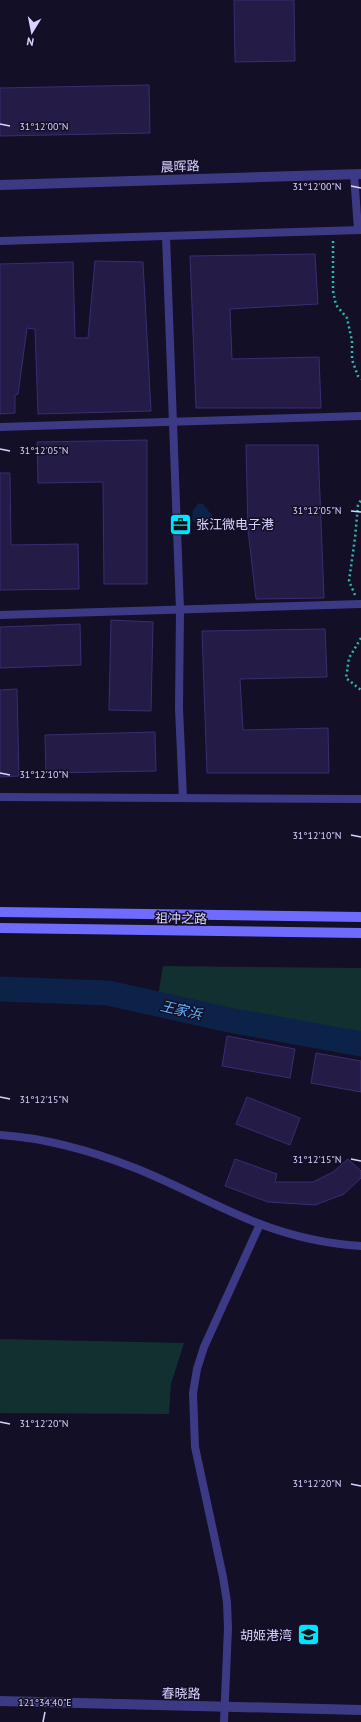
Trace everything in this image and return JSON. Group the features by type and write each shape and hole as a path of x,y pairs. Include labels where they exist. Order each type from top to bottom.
{"main road":[{"name":"祖冲之路","path":"0,912 361,917"},
{"name":"祖冲之路","path":"0,928 361,933"}],"street":[{"name":"晨晖路","path":"0,185 358,174"},
{"name":"春晓路","path":"0,1701 361,1710"}],"lane":[{"path":"0,241 359,230 358,174"},
{"path":"166,236 180,610 179,708 182,798"},
{"path":"0,427 361,416"},
{"path":"0,615 360,604"},
{"path":"0,797 361,799"},
{"path":"0,1136 52,1143 91,1153 135,1168 260,1224 305,1237 361,1246"},
{"path":"224,1722 226,1707 227,1602 224,1576 195,1447 193,1393 197,1369 204,1347 260,1224"}],"path":[{"path":"332,231 333,291 336,304 347,318 352,341 352,360 358,376 361,379"},
{"path":"360,604 349,581 358,505 361,500"},
{"path":"361,638 349,658 346,678 361,690"}],"green space":[{"path":"163,966 361,968 361,1052 155,1013"},
{"path":"0,1339 184,1343 171,1384 169,1414 0,1413"}],"water":[{"path":"199,503 203,504 212,515 210,522 203,530 192,519 193,510"}],"building":[{"path":"234,0 294,0 295,61 235,62"},
{"path":"149,85 150,133 0,136 0,88"},
{"path":"315,254 318,304 230,309 232,359 319,357 321,408 196,408 190,256"},
{"path":"95,261 143,262 151,411 38,414 35,329 27,328 18,394 15,395 15,413 0,414 0,264 73,262 75,338 88,338"},
{"path":"147,440 147,584 104,584 103,482 38,483 37,442"},
{"path":"246,445 318,445 324,598 256,599 248,530"},
{"path":"0,473 10,473 11,545 78,544 79,589 0,590"},
{"path":"111,620 153,622 151,711 109,710"},
{"path":"80,624 81,665 0,668 0,627"},
{"path":"325,629 327,677 240,679 243,730 328,728 329,773 207,773 202,631"},
{"path":"17,689 19,776 0,777 0,690"},
{"path":"155,732 156,771 46,773 45,735"},
{"path":"227,1036 295,1049 290,1078 222,1066"},
{"path":"316,1053 361,1061 361,1092 311,1083"},
{"path":"247,1097 300,1118 290,1145 236,1124"},
{"path":"235,1159 277,1174 275,1182 313,1182 333,1172 348,1159 361,1171 361,1178 344,1194 315,1205 268,1202 225,1186"}],"waterway":[{"name":"王家浜","path":"0,989 108,993 229,1020 361,1044"}],"place":[{"name":"张江微电子港","path":"180,524"},
{"name":"胡姬港湾","path":"308,1635"}]}
